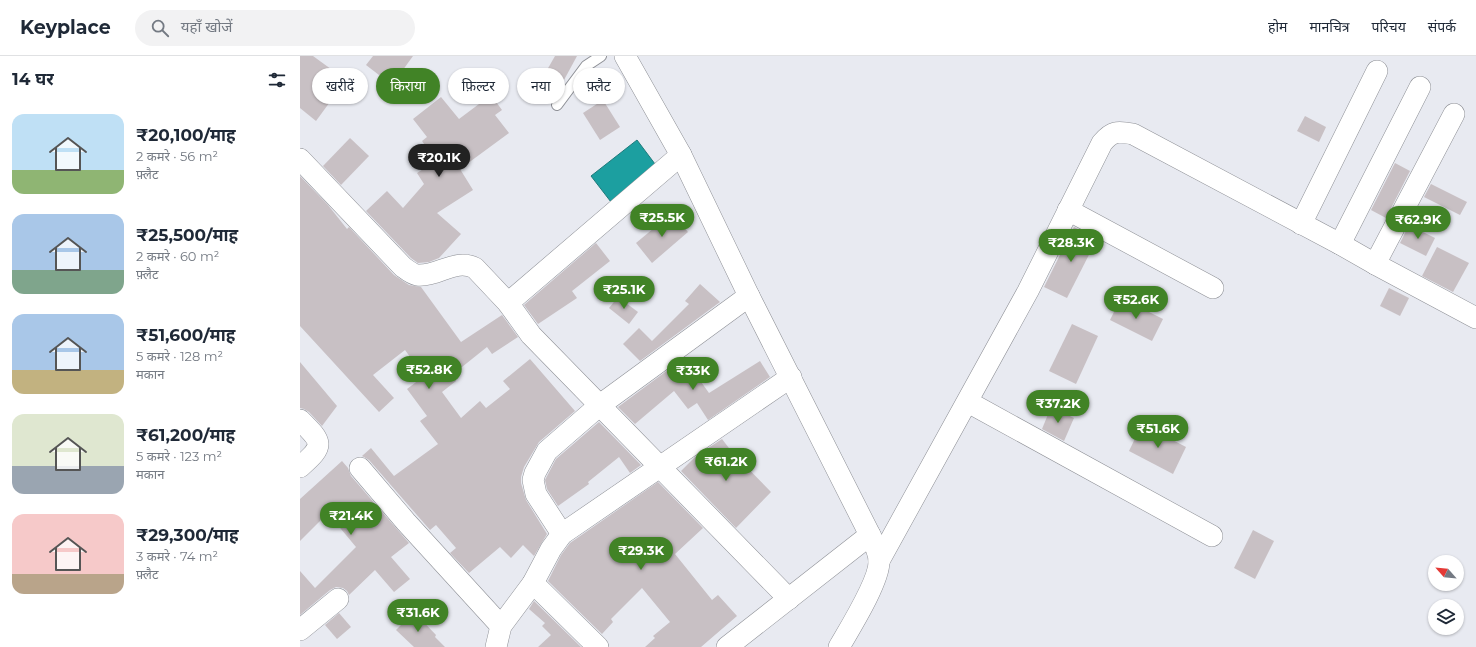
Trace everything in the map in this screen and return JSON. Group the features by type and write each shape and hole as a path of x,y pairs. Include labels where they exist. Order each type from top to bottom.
{"street":[{"path":"625,56 681,155 749,296 792,377 870,535 879,561"},
{"path":"1301,224 1377,72"},
{"path":"1340,244 1420,86"},
{"path":"1375,264 1454,114"},
{"path":"839,647 875,580 879,561 1028,291 1102,143 1112,133 1120,131 1132,134 1476,318"},
{"path":"508,303 681,155"},
{"path":"300,159 403,267 416,275 428,275 456,265 469,265 475,268 508,303 531,335 789,599"},
{"path":"1068,210 1213,288"},
{"path":"562,534 536,494 533,480 535,473 547,451 600,405 749,296"},
{"path":"496,647 501,626 533,583 551,549 562,534 792,377"},
{"path":"968,402 1212,536"},
{"path":"300,420 315,435 319,447 300,467"},
{"path":"360,468 406,522 501,626"},
{"path":"727,647 870,535"},
{"path":"533,583 598,647"},
{"path":"300,630 338,599"}],"lane":[{"path":"557,106 586,66 601,56"}],"water":[{"path":"637,140 655,164 611,202 591,176"}],"building":[{"path":"300,56 313,56 330,68 312,68 312,104 328,104 316,121 300,108"},
{"path":"373,56 413,56 404,68 376,68 376,73 366,65"},
{"path":"555,56 577,56 565,78 565,68 548,68"},
{"path":"441,97 459,119 479,104 498,104 502,110 495,115 509,133 460,169 473,190 437,213 461,234 439,258 429,262 418,263 411,258 366,211 387,191 403,208 424,184 417,173 436,161 422,141 427,137 413,119 432,104 440,104"},
{"path":"597,104 606,104 620,127 600,140 583,113"},
{"path":"1305,116 1326,127 1319,142 1297,131"},
{"path":"350,138 369,156 341,185 323,166"},
{"path":"1395,163 1410,171 1386,218 1371,210"},
{"path":"300,176 328,205 347,229 349,227 394,275 409,285 421,287 461,342 502,315 518,337 492,354 487,347 452,375 456,381 442,392 461,418 480,401 486,408 510,389 503,381 530,359 575,411 539,442 524,467 521,477 521,483 526,500 547,534 534,556 523,545 511,558 500,547 469,573 450,553 456,548 436,525 430,530 369,460 362,456 371,448 394,476 438,444 420,421 427,416 407,389 424,376 405,350 373,375 394,398 379,412 300,326"},
{"path":"1431,184 1467,202 1460,215 1424,197"},
{"path":"672,213 688,232 652,263 636,243"},
{"path":"1409,225 1435,238 1426,256 1400,243"},
{"path":"1074,227 1097,239 1067,298 1044,287"},
{"path":"596,243 610,261 572,291 577,298 538,324 524,305"},
{"path":"1437,247 1469,263 1453,292 1422,276"},
{"path":"700,284 720,302 640,361 623,344 639,328 652,341 689,304 685,301"},
{"path":"1389,288 1409,298 1400,316 1380,306"},
{"path":"618,297 638,312 629,324 609,308"},
{"path":"1121,298 1163,319 1152,341 1110,320"},
{"path":"1072,324 1098,336 1076,384 1049,371"},
{"path":"684,358 709,393 760,361 770,377 708,420 697,403 688,409 674,391 635,424 618,407"},
{"path":"300,362 337,406 322,426 309,412 300,408"},
{"path":"1051,407 1074,418 1064,441 1042,429"},
{"path":"599,422 641,465 630,473 619,457 588,482 589,484 558,506 547,489 545,480 556,459"},
{"path":"1142,424 1186,447 1173,474 1129,451"},
{"path":"722,439 732,452 771,492 736,528 681,471 696,456"},
{"path":"342,461 348,468 351,476 409,543 391,557 410,579 394,592 375,570 349,595 343,588 336,587 330,590 300,615 300,571 315,588 356,547 331,517 329,518 326,515 300,541 300,499"},
{"path":"658,482 703,528 675,554 712,600 718,595 737,616 701,647 645,647 655,638 653,636 670,622 642,588 611,619 613,622 602,634 548,581 561,555 570,543"},
{"path":"1253,530 1274,541 1255,579 1234,568"},
{"path":"534,601 581,647 538,647 551,635 542,626 545,623 529,609"},
{"path":"414,612 436,635 435,637 445,647 414,647 396,630"},
{"path":"339,613 351,627 337,639 325,625"}]}
